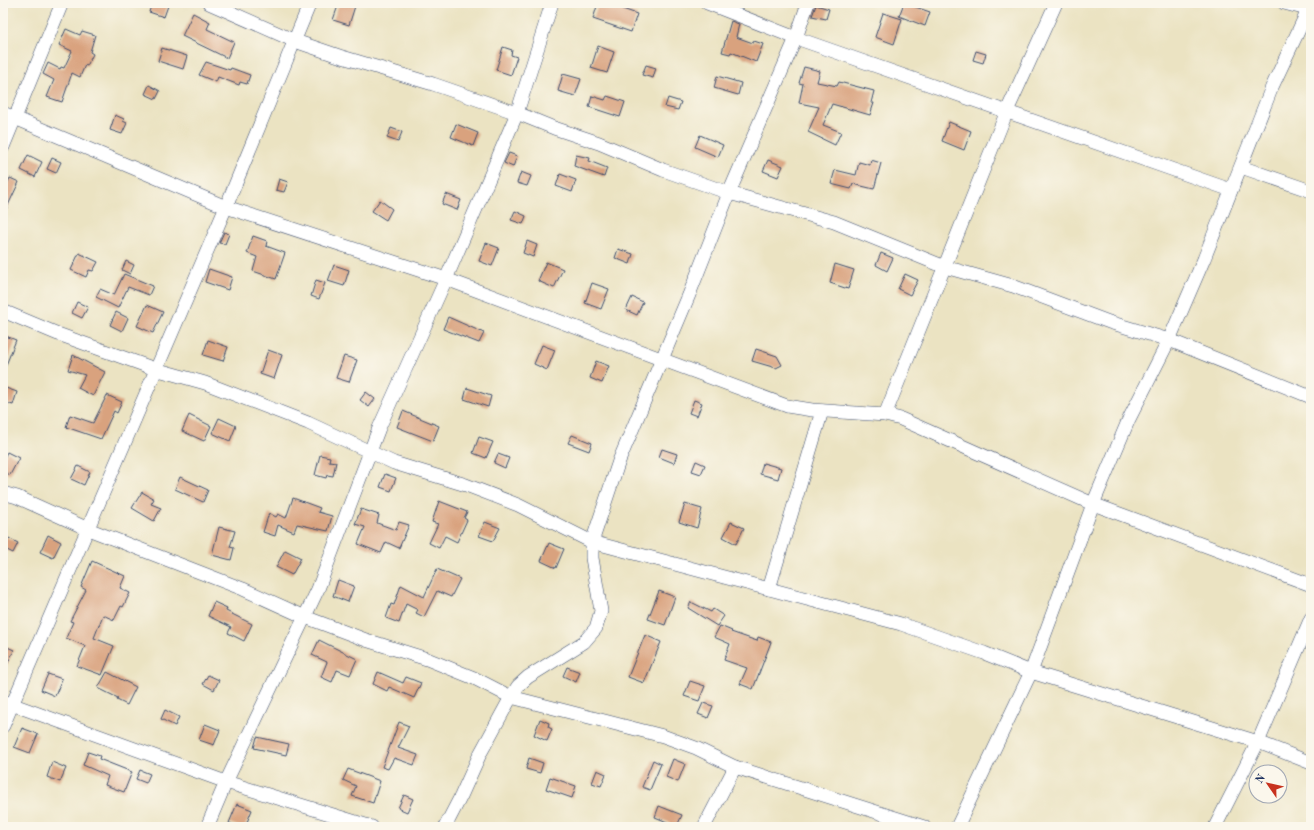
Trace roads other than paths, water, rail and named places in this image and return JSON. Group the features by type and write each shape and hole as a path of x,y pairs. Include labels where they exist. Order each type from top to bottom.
{"street":[{"path":"3,147 62,3"},
{"path":"209,3 295,41 339,56 433,84 517,113 554,128 599,143 663,170 729,193 834,222 945,267 1012,286 1109,322 1169,340 1311,397"},
{"path":"3,726 8,703 88,529 155,369 226,207 310,3"},
{"path":"207,827 226,782 318,589 379,428 446,279 517,113 552,3"},
{"path":"707,3 796,38 1232,190"},
{"path":"445,827 480,754 518,686 528,677 584,642 596,628 601,611 592,558 592,542 620,461 729,193 796,38 808,3"},
{"path":"885,415 1006,111 1056,3"},
{"path":"956,827 1031,672 1093,504 1129,419 1169,340 1204,259 1272,87 1310,8 1284,3"},
{"path":"3,113 226,207 446,279 787,406 822,411 885,415 901,418 1093,504 1311,585"},
{"path":"1241,166 1311,191"},
{"path":"3,311 58,334 155,369 205,383 242,397 308,423 394,463 466,485 518,505 592,542 901,624 984,653 1031,672 1258,742 1311,763"},
{"path":"769,589 822,411"},
{"path":"3,493 17,497 88,529 243,590 305,617 366,640 427,659 474,678 511,697 663,736 696,748 735,767 924,827"},
{"path":"1215,827 1258,742 1311,618"},
{"path":"8,703 226,782 372,827"},
{"path":"704,827 735,767"}]}
